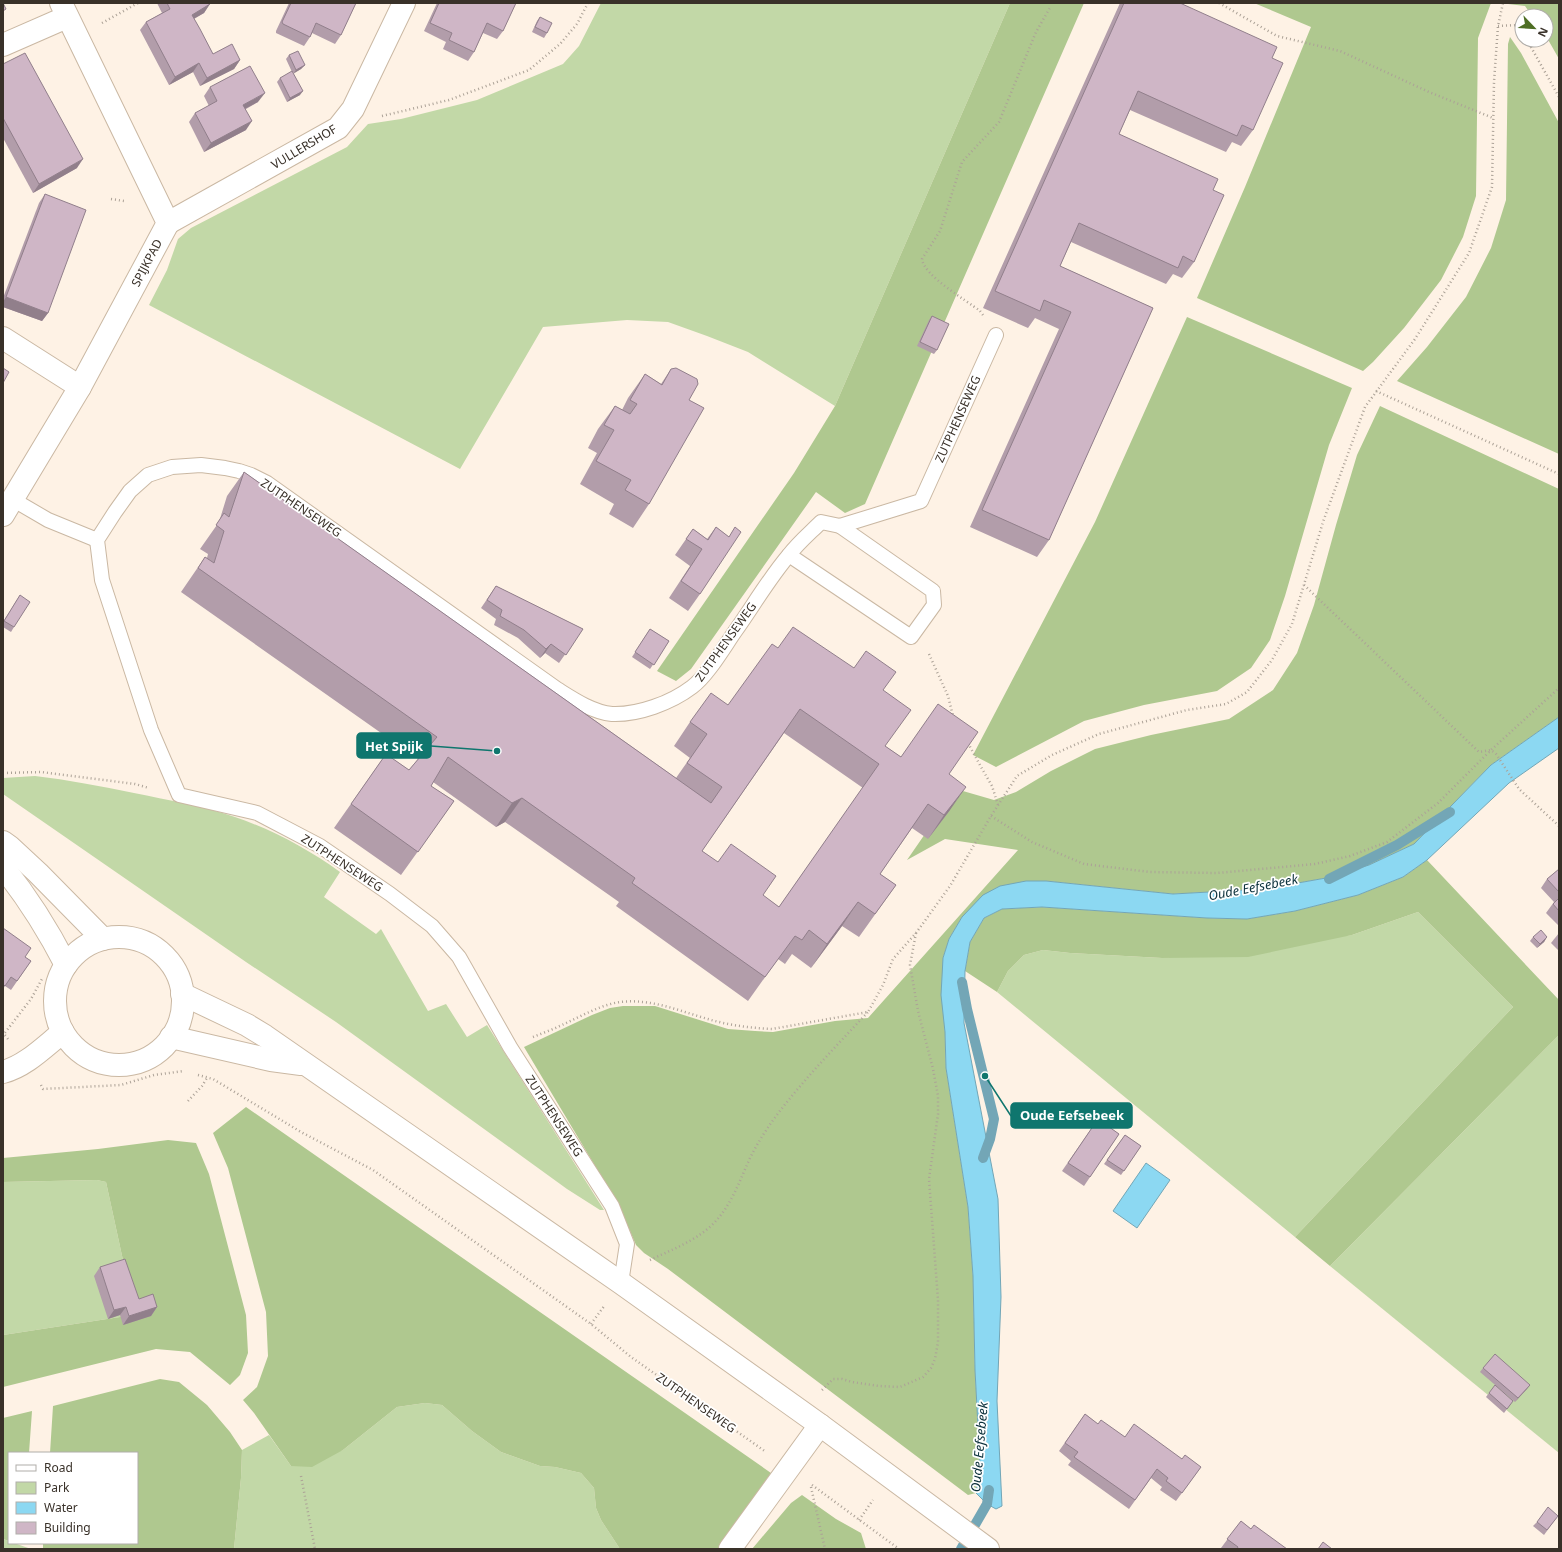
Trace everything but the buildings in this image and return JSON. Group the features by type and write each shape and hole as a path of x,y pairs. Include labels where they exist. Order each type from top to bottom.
{"street":[{"name":"VULLERSHOF","path":"168,224 338,128 353,109 404,3"},
{"path":"3,45 64,10 168,224"},
{"name":"SPIJKPAD","path":"8,507 80,387 168,224"},
{"path":"3,338 80,387"},
{"path":"3,842 38,873 103,939"},
{"path":"3,867 26,896 51,934 66,965"},
{"path":"130,938 143,942 155,949 162,954 174,968 182,994 179,1021 171,1037 152,1056 135,1063 116,1065 99,1062 82,1053 69,1041 63,1032 56,1008 56,990 66,965 75,954 86,946 103,939 130,938"},
{"path":"182,994 247,1025 304,1064 621,1283 820,1425 988,1549"},
{"path":"3,1072 25,1062 63,1032"},
{"path":"171,1037 271,1060 304,1064"},
{"path":"730,1549 820,1425"}],"lane":[{"name":"ZUTPHENSEWEG","path":"97,540 130,491 148,475 172,467 201,465 225,468 250,475 267,483 557,689 580,703 611,714 628,713 661,704 679,696 693,687 712,665 789,555 821,522 840,526 921,501 996,335"},
{"path":"8,507 48,520 97,540 102,580 151,730 179,795"},
{"path":"789,555 911,637 934,605 933,591 840,526"},
{"name":"ZUTPHENSEWEG","path":"179,795 257,814 320,846 390,894 426,922 449,944 459,957 510,1047 612,1206 627,1244 621,1283"}],"path":[{"path":"77,38 138,3"},
{"path":"353,109 383,116 449,100 529,70 560,44 577,24 588,3"},
{"path":"1220,3 1277,36 1340,51 1428,92 1493,118"},
{"path":"649,1260 690,1241 711,1225 731,1201 751,1157 764,1134 783,1107 817,1066 868,1012 883,985 893,959 916,933 950,886 991,816 1017,776 1058,752 1099,734 1187,710 1226,704 1248,692 1272,660 1292,624 1323,522 1364,407 1415,339 1469,254 1492,187 1493,118 1498,26 1503,3"},
{"path":"996,335 980,310 930,274 923,264 922,259 940,231 962,162 999,122 1036,32 1051,6"},
{"path":"1498,26 1514,25"},
{"path":"1531,48 1559,97"},
{"path":"1376,391 1559,474"},
{"path":"1304,585 1479,752 1491,750 1496,754 1519,789 1559,826"},
{"path":"911,637 926,648 935,664 948,696 953,720"},
{"path":"991,816 1032,842 1084,864 1150,872 1217,873 1315,864 1350,856 1387,842 1438,803 1491,750 1559,688"},
{"path":"966,740 992,786 998,805"},
{"path":"3,773 41,772 135,784 179,795"},
{"path":"822,1390 833,1379 842,1379 879,1386 900,1387 923,1377 931,1368 935,1359 938,1342 938,1300 929,1180 938,1114 938,1096 934,1069 918,1011 910,965 916,933"},
{"path":"42,978 31,999 4,1034 36,1074 44,1089 121,1085 154,1076 184,1071"},
{"path":"510,1047 607,1005 620,1002 656,1003 715,1022 758,1028 772,1028 868,1012"},
{"name":"ZUTPHENSEWEG","path":"192,1073 213,1079 331,1149 373,1170 584,1320 631,1357 789,1469"},
{"path":"188,1101 202,1086 207,1078"},
{"path":"301,1476 315,1549"},
{"path":"825,1549 810,1484 899,1549"}],"green space":[{"path":"601,3 1010,3 835,406 748,352 668,322 627,320 543,327 460,469 149,305 167,270 178,239 191,228 347,147 368,124 401,119 477,100 563,64 579,46"},
{"path":"1010,3 1084,3 865,504 845,513 816,492 691,669 676,681 657,671 794,473 835,406"},
{"path":"1254,3 1491,3 1478,38 1476,196 1463,237 1441,280 1404,328 1363,371 1197,298 1245,187 1311,27"},
{"path":"1559,3 1559,59 1553,48 1554,48 1554,8 1526,8 1525,6 1508,4"},
{"path":"1510,37 1514,43 1514,48 1518,48 1521,53 1559,123 1559,454 1397,381 1427,347 1466,297 1491,248 1506,200 1508,44"},
{"path":"1187,317 1352,388 1329,445 1285,596 1270,640 1251,668 1217,691 1144,705 1084,721 996,767 973,755 1095,522"},
{"path":"1380,406 1559,489 1559,717 1491,765 1414,844 1369,865 1326,878 1264,889 1173,894 1046,881 962,917 949,939 943,958 946,1068 968,1207 973,1276 975,1370 980,1464 976,1493 968,1495 668,1269 644,1253 636,1245 619,1206 524,1047 592,1015 610,1008 623,1006 655,1006 728,1029 773,1032 835,1021 868,1018 1018,850 945,839 907,860 956,789 994,800 1016,792 1051,771 1095,749 1151,735 1229,719 1273,690 1297,653 1314,605 1357,455"},
{"path":"35,776 84,783 198,806 223,813 249,822 290,841 340,872 324,897 376,934 381,929 428,1011 446,1004 467,1037 487,1025 604,1210 600,1210 567,1189 336,1022 246,962 3,794 3,778"},
{"path":"1427,860 1559,1000 1559,1035 1330,1266 1295,1237 1513,1007 1418,912 1352,935 1248,957 1162,958 1043,950 1024,955 1008,971 997,992 965,971 970,942 984,918 1002,909 1042,907 1207,918 1247,919 1295,911 1358,895 1403,877"},
{"path":"1418,912 1513,1007 1295,1237 997,992 1008,971 1024,955 1043,950 1162,958 1352,935"},
{"path":"1559,1035 1559,1453 1330,1266"},
{"path":"246,1107 771,1473 718,1549 620,1549 601,1520 596,1508 594,1488 581,1473 555,1467 540,1466 501,1452 472,1431 442,1405 425,1403 397,1407 343,1450 312,1467 291,1466 254,1413 243,1400 257,1387 268,1356 266,1312 228,1168 213,1133"},
{"path":"168,1140 196,1143 209,1174 246,1315 248,1353 240,1375 230,1385 190,1352 156,1349 3,1387 3,1335 120,1317 128,1308 131,1297 106,1182 97,1180 3,1182 3,1158 98,1149"},
{"path":"97,1180 106,1182 131,1297 128,1308 120,1317 3,1335 3,1182"},
{"path":"160,1379 179,1382 207,1405 230,1432 242,1450 241,1478 234,1549 43,1549 43,1544 138,1544 138,1452 50,1452 53,1406"},
{"path":"425,1403 442,1405 472,1431 501,1452 540,1466 555,1467 581,1473 594,1488 596,1508 601,1520 620,1549 234,1549 241,1478 242,1450 269,1435 291,1466 343,1450 397,1407"},
{"path":"32,1411 29,1452 8,1452 8,1541 3,1539 3,1418"},
{"path":"802,1495 836,1519 861,1533 866,1549 752,1549 791,1503"},
{"path":"3,1539 8,1541 8,1544 17,1544 31,1549 3,1549"}],"water":[{"path":"1559,717 1559,748 1509,783 1427,860 1403,877 1358,895 1295,911 1247,919 1207,918 1042,907 1002,909 984,918 970,942 965,971 964,1023 998,1199 1001,1297 997,1401 1002,1506 996,1509 987,1504 976,1493 980,1464 975,1370 973,1276 968,1207 946,1068 945,1032 941,995 943,958 949,939 962,917 983,895 1000,886 1026,881 1046,881 1173,894 1264,889 1326,878 1369,865 1414,844 1491,765"},
{"path":"1146,1163 1170,1180 1137,1228 1113,1211"}],"waterway":[{"name":"Oude Eefsebeek","path":"1329,879 1397,845 1450,812"},
{"name":"Oude Eefsebeek","path":"962,982 967,1009 994,1119 990,1139 983,1158"},
{"name":"Oude Eefsebeek","path":"961,1549 987,1504 989,1490"}],"place":[{"name":"Het Spijk","path":"497,751"},
{"name":"Oude Eefsebeek","path":"985,1076"}]}
